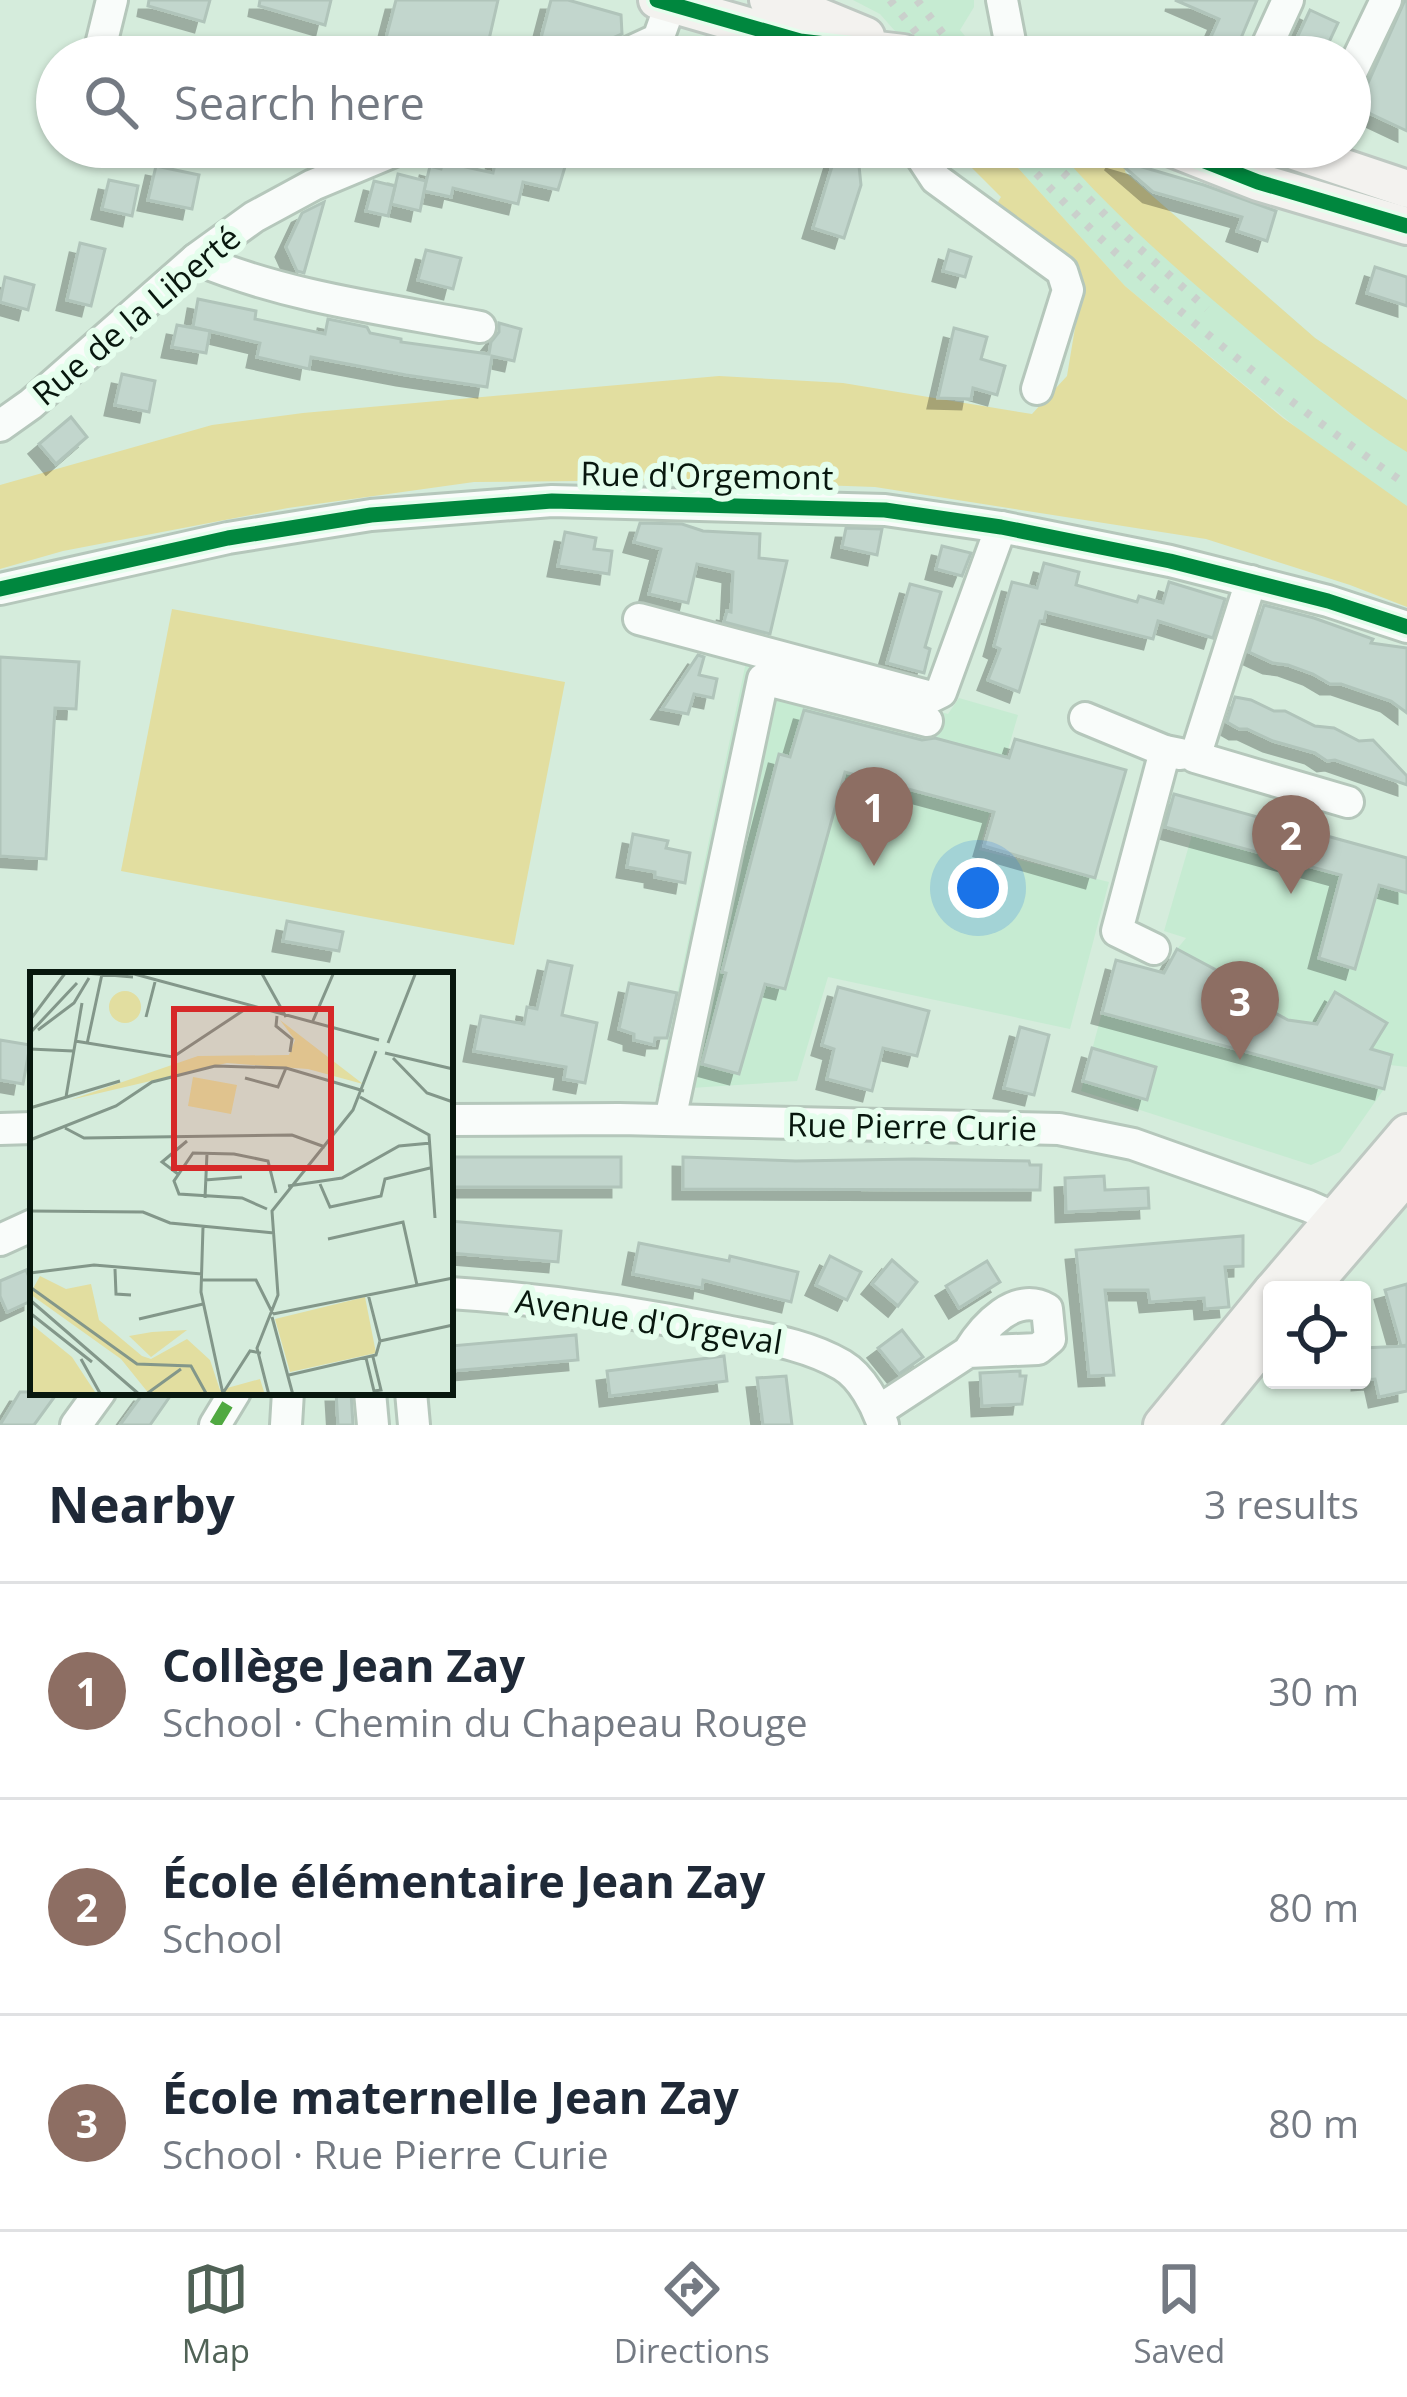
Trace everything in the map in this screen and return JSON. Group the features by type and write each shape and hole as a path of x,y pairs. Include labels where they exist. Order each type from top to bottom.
{"main road":[{"path":"768,0 865,36"},
{"path":"666,1 783,36"},
{"path":"1223,168 1407,226"},
{"path":"1278,168 1407,205"},
{"path":"1350,168 1407,189"},
{"path":"1368,168 1407,178"},
{"path":"1313,1281 1343,1226 1407,1133"},
{"path":"1282,1281 1407,1175"},
{"path":"1162,1425 1263,1301"},
{"path":"1197,1425 1263,1344"}],"street":[{"path":"103,36 112,0"},
{"path":"1001,0 1008,36"},
{"path":"1272,36 1288,0"},
{"path":"1369,36 1386,0"},
{"path":"659,36 666,1"},
{"name":"Rue de la Liberté","path":"0,426 196,259 254,217 354,168"},
{"path":"928,168 1062,272 1068,290 1037,389"},
{"path":"196,259 283,290 480,327"},
{"name":"Rue d'Orgemont","path":"0,590 228,538 371,515 552,501 885,510 1001,527 1170,561 1328,601 1407,627"},
{"path":"639,619 932,697 941,692 1001,527"},
{"path":"1154,949 1117,931 1180,754 1251,581"},
{"path":"670,1120 763,679 927,721"},
{"path":"1085,718 1180,754 1348,802"},
{"name":"Rue Pierre Curie","path":"453,1120 1058,1129 1132,1144 1343,1226"},
{"path":"0,1129 30,1128"},
{"path":"0,1240 30,1227"},
{"path":"881,1418 968,1352 984,1327 1038,1290 1047,1309 1050,1339 1039,1349 968,1352"},
{"name":"Avenue d'Orgeval","path":"453,1293 647,1314 799,1346 847,1367 870,1395 881,1418"},
{"path":"76,1425 98,1395"},
{"path":"215,1425 234,1395"},
{"path":"286,1425 288,1395"},
{"path":"370,1395 373,1425"},
{"path":"411,1395 414,1425"}],"shaded area":[{"path":"853,0 974,0 960,30 965,36 899,36 880,14"},
{"path":"972,168 1018,168 1125,286 1283,418 1407,506 1407,607 1206,539 875,487 676,480 474,482 288,508 63,551 0,569 0,485 212,425 719,376 843,383 1032,414 1067,376 1083,280 995,207 1001,197"},
{"path":"1018,168 1126,168 1315,338 1407,400 1407,519 1125,286"},
{"path":"1074,168 1126,168 1315,338 1407,400 1407,452 1335,401 1211,298"},
{"path":"172,609 565,682 514,945 121,871"},
{"path":"746,662 948,714 959,698 1018,715 979,850 1109,882 1070,1029 828,977 797,1081 658,1086"},
{"path":"1167,792 1407,858 1407,1067 1390,1065 1384,1089 1340,1152 1311,1165 1081,1091 1116,960 1153,970 1160,981 1186,938 1164,931 1192,835 1158,826"}],"building":[{"path":"149,0 210,0 204,22 148,6"},
{"path":"260,0 331,0 325,25 259,6"},
{"path":"396,0 498,0 490,36 387,36"},
{"path":"551,0 621,15 622,34 617,36 542,36"},
{"path":"1175,0 1257,0 1242,36 1211,36 1219,19"},
{"path":"1407,0 1407,131 1371,114 1371,76"},
{"path":"1310,10 1338,23 1332,36 1298,36"},
{"path":"156,168 199,175 192,209 148,200"},
{"path":"430,168 493,173 494,168 565,168 558,190 523,182 518,204 453,188 451,197 424,191"},
{"path":"832,168 859,168 861,185 844,238 813,228"},
{"path":"1125,168 1146,168 1276,211 1267,241 1237,231 1242,217 1153,192"},
{"path":"398,174 426,181 420,211 391,204"},
{"path":"109,180 138,186 132,216 102,209"},
{"path":"374,181 395,186 388,216 366,211"},
{"path":"324,202 304,273 297,271 286,247 302,213"},
{"path":"80,243 105,249 91,306 67,300"},
{"path":"426,250 461,258 453,289 418,280"},
{"path":"949,250 971,257 965,277 943,271"},
{"path":"1375,267 1407,277 1407,306 1367,293"},
{"path":"5,277 34,285 28,310 0,302"},
{"path":"198,299 256,311 255,319 325,334 328,319 367,327 370,333 401,342 489,354 499,323 521,329 514,361 492,356 487,387 311,357 309,369 257,357 260,343 193,327"},
{"path":"177,325 210,331 206,353 172,347"},
{"path":"954,328 987,337 981,359 1005,366 997,395 973,388 971,399 938,398"},
{"path":"122,374 155,381 149,412 115,405"},
{"path":"71,417 87,437 56,464 39,444"},
{"path":"640,523 760,534 759,558 787,561 770,634 724,622 727,611 731,612 733,572 697,564 688,603 649,594 661,549 634,542"},
{"path":"846,528 882,529 877,555 842,547"},
{"path":"565,532 596,538 594,549 612,551 609,574 558,566"},
{"path":"942,546 971,553 962,576 936,569"},
{"path":"1044,563 1079,572 1076,585 1137,602 1139,596 1163,603 1169,582 1225,599 1213,638 1158,621 1153,639 1046,612 1019,692 988,680 1000,649 994,646 1012,582 1037,588"},
{"path":"910,584 941,592 925,647 930,649 924,673 887,663"},
{"path":"1264,605 1314,618 1373,639 1371,643 1407,648 1407,713 1391,701 1330,684 1249,652"},
{"path":"698,655 704,657 699,675 717,679 713,698 694,694 688,714 662,709"},
{"path":"0,657 79,662 76,709 55,708 46,859 0,856"},
{"path":"1235,697 1285,711 1315,726 1334,728 1359,741 1373,740 1407,776 1407,785 1239,729 1227,722"},
{"path":"804,710 1009,758 1015,739 1126,770 1095,878 984,846 994,812 845,772 785,989 765,984 739,1074 702,1064 779,754 790,757"},
{"path":"1174,794 1407,858 1407,893 1379,885 1355,969 1319,958 1341,875 1165,827"},
{"path":"633,834 668,841 666,848 690,853 685,883 627,867"},
{"path":"287,921 343,932 339,951 283,941"},
{"path":"1177,949 1246,986 1242,995 1288,1020 1317,1024 1335,992 1387,1023 1371,1049 1392,1055 1384,1089 1102,1013 1116,960 1164,973"},
{"path":"548,961 572,966 562,1015 597,1023 585,1083 564,1079 566,1067 474,1051 481,1016 524,1024 527,1007 537,1009"},
{"path":"629,983 677,993 667,1038 655,1038 654,1045 634,1040 634,1034 619,1029"},
{"path":"838,987 929,1011 917,1056 883,1048 872,1091 827,1079 834,1049 822,1045"},
{"path":"1020,1027 1049,1035 1034,1095 1004,1088"},
{"path":"0,1040 30,1045 23,1084 0,1080"},
{"path":"1092,1048 1156,1067 1147,1100 1083,1081"},
{"path":"453,1157 621,1157 621,1187 453,1187"},
{"path":"683,1157 1029,1161 1041,1165 1040,1190 683,1189"},
{"path":"1104,1176 1105,1190 1148,1188 1149,1208 1066,1212 1065,1178"},
{"path":"453,1221 561,1231 558,1262 453,1253"},
{"path":"1243,1236 1243,1266 1225,1267 1229,1307 1205,1309 1204,1298 1150,1302 1148,1290 1105,1290 1114,1375 1089,1376 1076,1250"},
{"path":"639,1243 798,1272 791,1302 703,1280 702,1288 633,1274"},
{"path":"830,1256 861,1272 847,1300 816,1285"},
{"path":"892,1260 917,1282 898,1306 872,1284"},
{"path":"987,1261 1000,1282 959,1308 946,1286"},
{"path":"26,1270 30,1301 7,1312 0,1281"},
{"path":"1407,1284 1407,1345 1401,1346 1385,1290"},
{"path":"902,1330 923,1357 899,1374 878,1348"},
{"path":"576,1335 578,1360 453,1371 453,1346"},
{"path":"1407,1346 1407,1391 1379,1397 1375,1379 1371,1379 1371,1348"},
{"path":"724,1356 727,1381 610,1396 607,1371"},
{"path":"1020,1371 1020,1376 1026,1376 1022,1404 982,1406 980,1373"},
{"path":"786,1376 792,1425 763,1425 757,1378"},
{"path":"20,1392 56,1395 34,1425 0,1425"},
{"path":"142,1395 171,1395 150,1425 120,1425"},
{"path":"336,1395 351,1395 353,1425 338,1425"}],"railway":[{"path":"890,0 919,36"},
{"path":"917,0 945,36"},
{"path":"1032,168 1102,240 1199,327 1407,485"},
{"path":"1059,168 1207,309"}],"marked path":[{"path":"215,1425 233,1395"}],"cycle path":[{"path":"657,0 783,36"},
{"path":"1222,168 1407,226"},
{"path":"0,589 228,538 371,515 552,501 885,510 1001,527 1170,561 1328,601 1407,627"}],"place":[{"name":"Collège Jean Zay","path":"874,866"},
{"name":"École élémentaire Jean Zay","path":"1291,894"},
{"name":"École maternelle Jean Zay","path":"1240,1060"}]}
